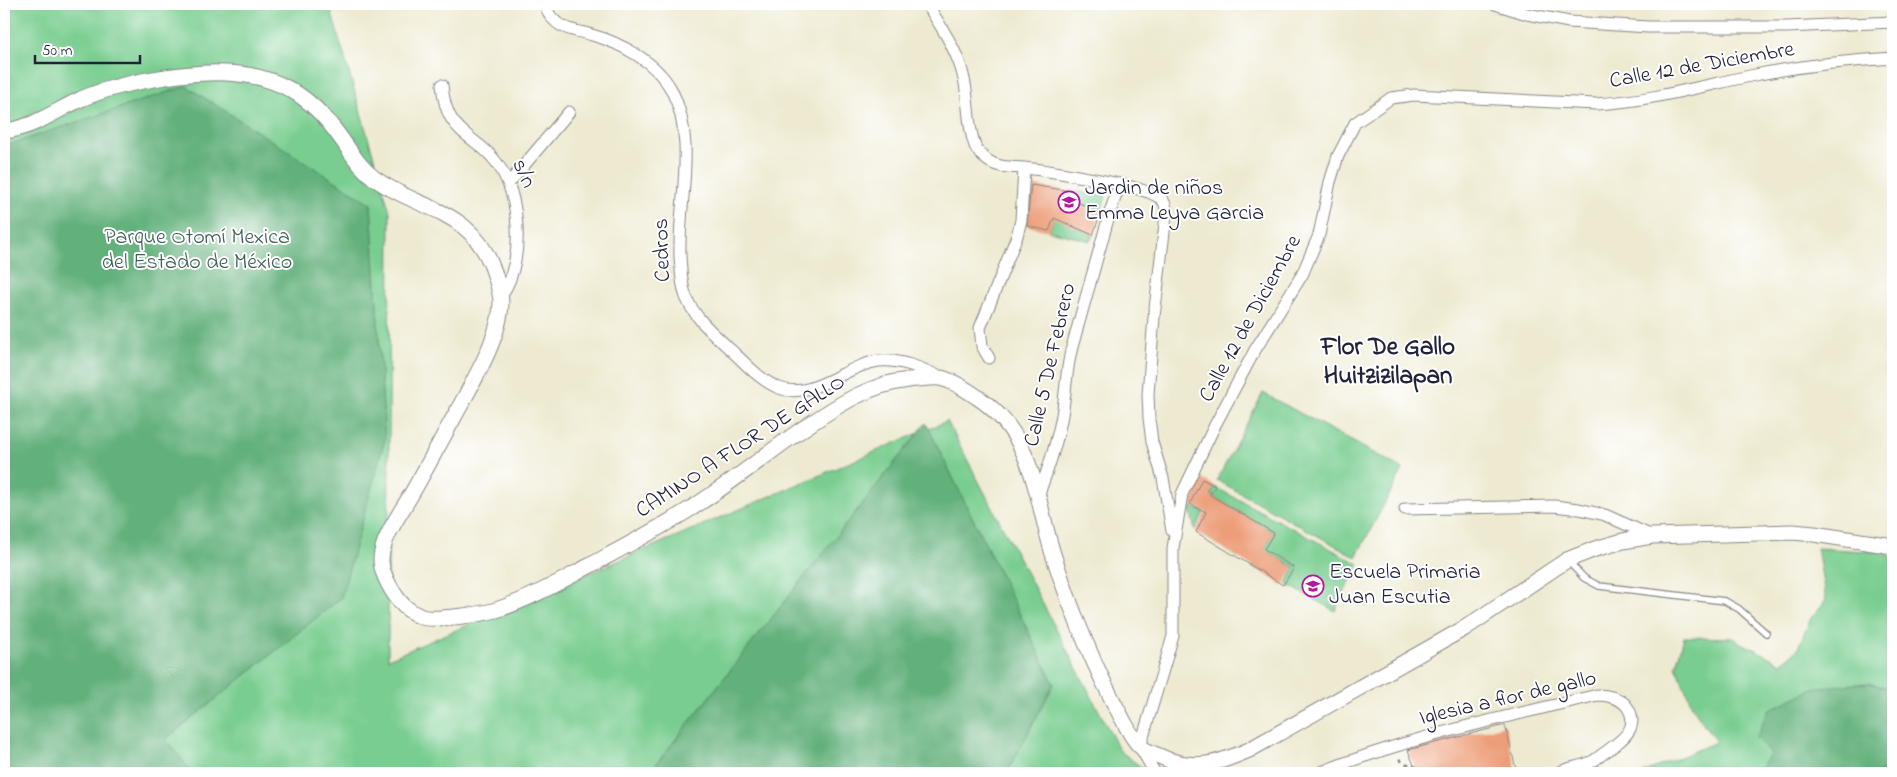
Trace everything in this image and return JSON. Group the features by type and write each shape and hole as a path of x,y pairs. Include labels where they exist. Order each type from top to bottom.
{"street":[{"name":"Cedros","path":"545,4 553,20 562,26 606,39 649,63 666,80 678,104 684,128 684,179 680,244 681,272 686,297 693,310 709,330 746,365 762,378 779,388 790,390 814,388 860,365 880,361 909,364 942,378"},
{"path":"928,4 951,44 964,78 974,144 982,156 991,163 1000,166 1024,168 1120,184 1155,194 1166,205 1148,394 1152,442 1163,478 1170,512 1173,548"},
{"path":"1495,4 1527,14 1569,22 1648,27 1787,27 1893,22"},
{"name":"Calle 12 de Diciembre","path":"1140,747 1150,719 1173,636 1173,548 1182,494 1255,350 1302,275 1319,234 1330,182 1338,156 1356,123 1391,98 1414,95 1596,104 1626,102 1793,69 1858,60 1893,58"},
{"path":"4,131 25,127 102,91 149,81 197,73 222,72 245,74 268,80 291,89 309,100 323,115 361,167 375,179 440,211 471,232 485,248 502,297"},
{"name":"s/n","path":"442,85 444,102 451,118 458,127 491,155 500,166 509,183 515,203 516,238 511,276 502,297"},
{"path":"509,183 569,112"},
{"path":"989,358 982,346 980,328 1022,220 1024,168"},
{"name":"Calle 5 De Febrero","path":"1038,496 1049,467 1062,414 1070,352 1110,212 1120,184"},
{"name":"CAMINO A FLOR DE GALLO","path":"502,297 495,332 481,366 392,527 383,550 381,564 388,582 402,604 422,617 456,617 494,611 554,585 620,550 702,501 765,455 835,408 857,396 872,388 902,381 942,378"},
{"path":"942,378 970,392 1001,416 1014,432 1024,451 1054,559 1102,679 1155,773"},
{"path":"1405,509 1554,506 1606,515 1652,536"},
{"path":"1140,747 1168,760 1199,766 1218,763 1250,750 1465,628 1567,560 1604,546 1652,536 1793,532 1893,546"},
{"name":"Iglesia a flor de gallo","path":"1319,773 1362,756 1419,739 1596,695 1605,695 1626,705 1631,714 1632,724 1630,732 1625,738 1591,762 1558,773"}],"lane":[{"path":"1567,560 1584,578 1599,586 1725,601 1739,609 1766,633"}],"path":[{"path":"1397,756 1404,763 1435,773"}],"green space":[{"name":"Parque Otomí Mexica del Estado de México","path":"4,4 329,4 390,212 388,659 947,421 1120,751 1149,773 4,773"},
{"path":"186,86 371,204 385,439 341,598 166,739 192,773 4,773 4,143 11,144"},
{"path":"1070,191 1106,196 1101,212 1075,201 1067,223 1093,235 1090,241 1049,231 1054,217 1027,202 1068,208"},
{"path":"1263,393 1403,469 1356,557 1217,480"},
{"path":"926,423 1054,684 1007,773 649,773"},
{"path":"1215,487 1359,564 1335,611 1286,584 1295,568 1269,552 1258,570 1252,567 1274,533 1211,495"},
{"path":"1189,506 1204,512 1195,530"},
{"path":"1817,548 1880,552 1893,557 1893,582 1890,582 1893,620 1893,773 1643,773 1716,742 1693,708 1676,666 1684,637 1732,638 1781,663 1797,650 1811,618 1826,600"},
{"path":"1868,683 1893,689 1893,773 1756,773 1771,754 1756,738 1768,710 1818,687"}],"building":[{"path":"1031,185 1070,191 1069,199 1101,212 1093,235 1054,218 1049,231 1027,226"},
{"path":"1202,479 1215,486 1210,495 1274,533 1264,549 1294,568 1283,585 1196,532 1206,512 1190,504"},
{"path":"1505,725 1517,773 1417,773 1408,750"}],"place":[{"name":"Jardin de niños Emma Leyva Garcia","path":"1069,202"},
{"name":"Escuela Primaria Juan Escutia","path":"1313,586"}],"district":[{"name":"Flor De Gallo Huitzizilapan","path":"1388,362"}]}
